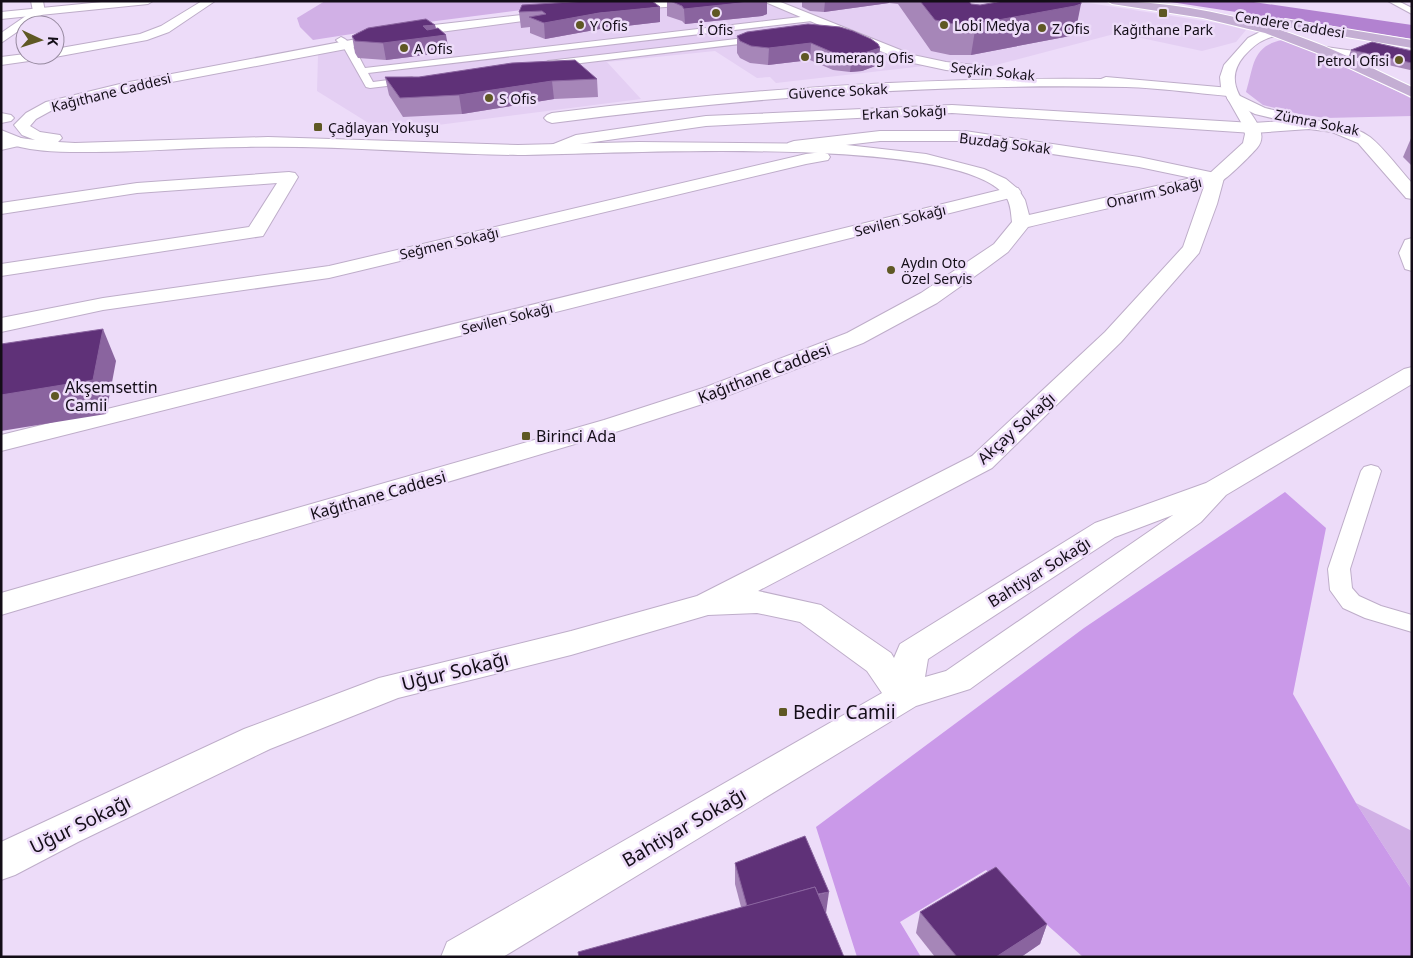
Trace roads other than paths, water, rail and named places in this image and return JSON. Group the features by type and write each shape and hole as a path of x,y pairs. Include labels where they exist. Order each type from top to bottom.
{"main road":[{"name":"Cendere Caddesi","path":"1112,1 1222,18 1274,32 1319,49"},
{"name":"Cendere Caddesi","path":"1139,1 1412,44"},
{"path":"1412,44 1321,34 1304,34 1300,36 1319,49 1412,93"}],"street":[{"path":"1,16 38,7 148,1"},
{"path":"65,51 143,37 165,29 210,1"},
{"path":"650,1 604,7 711,1"},
{"name":"Seçkin Sokak","path":"768,1 809,19 937,60 998,68"},
{"name":"Seçkin Sokak","path":"786,1 785,5 909,58 946,66 1231,93"},
{"path":"1,39 38,7"},
{"name":"Kağıthane Caddesi","path":"3,119 38,104 70,94 343,42 572,10"},
{"path":"1253,128 1231,93 1227,83 1229,68 1256,36 1274,32"},
{"name":"Kağıthane Caddesi","path":"343,42 98,93 51,105 31,116 22,125 23,129 39,136 66,140 297,133 557,148"},
{"path":"1,61 15,59"},
{"name":"Seçkin Sokak","path":"1018,69 1231,93"},
{"name":"Güvence Sokak","path":"552,118 710,99 828,91 1032,81 1124,83"},
{"name":"Zümra Sokak","path":"1231,93 1248,106 1271,114 1336,123 1370,134 1379,140 1412,180"},
{"name":"Erkan Sokağı","path":"557,148 576,140 706,122 952,109 1253,128"},
{"path":"3,119 31,116"},
{"name":"Zümra Sokak","path":"1253,128 1309,124 1347,132 1364,140 1412,194"},
{"name":"Onarım Sokağı","path":"1021,223 1214,178 1251,145 1254,138 1253,128"},
{"name":"Kağıthane Caddesi","path":"1,135 9,144 48,147 270,141 519,150 794,146 894,154 936,161 970,170 993,179 1012,192"},
{"path":"9,144 39,136"},
{"name":"Buzdağ Sokak","path":"794,146 880,136 965,136 1139,162 1214,178"},
{"name":"Seğmen Sokağı","path":"1,325 103,304 329,272 806,159 894,154"},
{"path":"1,209 137,188 289,177 256,232 1,270"},
{"name":"Akçay Sokağı","path":"708,604 982,462 1113,337 1192,250 1208,204 1214,178"},
{"path":"1012,192 1017,201 1021,223"},
{"name":"Sevilen Sokağı","path":"1,443 1012,192"},
{"name":"Kağıthane Caddesi","path":"1,604 613,425 715,392 855,338 929,298 1001,248 1021,223"},
{"path":"1412,244 1408,253 1412,265"},
{"name":"Bahtiyar Sokağı","path":"904,697 912,653 1105,530 1216,489 1412,374"},
{"name":"Bahtiyar Sokağı","path":"463,957 904,697 958,680 1191,516 1216,489"},
{"name":"Uğur Sokağı","path":"1,862 64,830 257,739 390,687 570,643 708,604 757,602 810,613 878,662 904,697"}],"lane":[{"path":"1392,1 1412,12"},
{"path":"362,71 809,19"},
{"path":"819,32 844,30"},
{"path":"536,66 770,38"},
{"path":"343,42 370,85 419,80"},
{"path":"1319,49 1354,54"},
{"path":"1372,471 1339,569 1341,590 1351,602 1373,612 1412,624"}],"place":[{"name":"İ Ofis","path":"716,13"},
{"name":"Kağıthane Park","path":"1163,13"},
{"name":"Y Ofis","path":"580,25"},
{"name":"Lobi Medya","path":"944,25"},
{"name":"Z Ofis","path":"1042,28"},
{"name":"A Ofis","path":"404,48"},
{"name":"Bumerang Ofis","path":"805,57"},
{"name":"Petrol Ofisi","path":"1399,60"},
{"name":"S Ofis","path":"489,98"},
{"name":"Çağlayan Yokuşu","path":"318,127"},
{"name":"Aydın Oto Özel Servis","path":"891,270"},
{"name":"Akşemsettin Camii","path":"55,396"},
{"name":"Birinci Ada","path":"526,436"},
{"name":"Bedir Camii","path":"783,712"}]}
